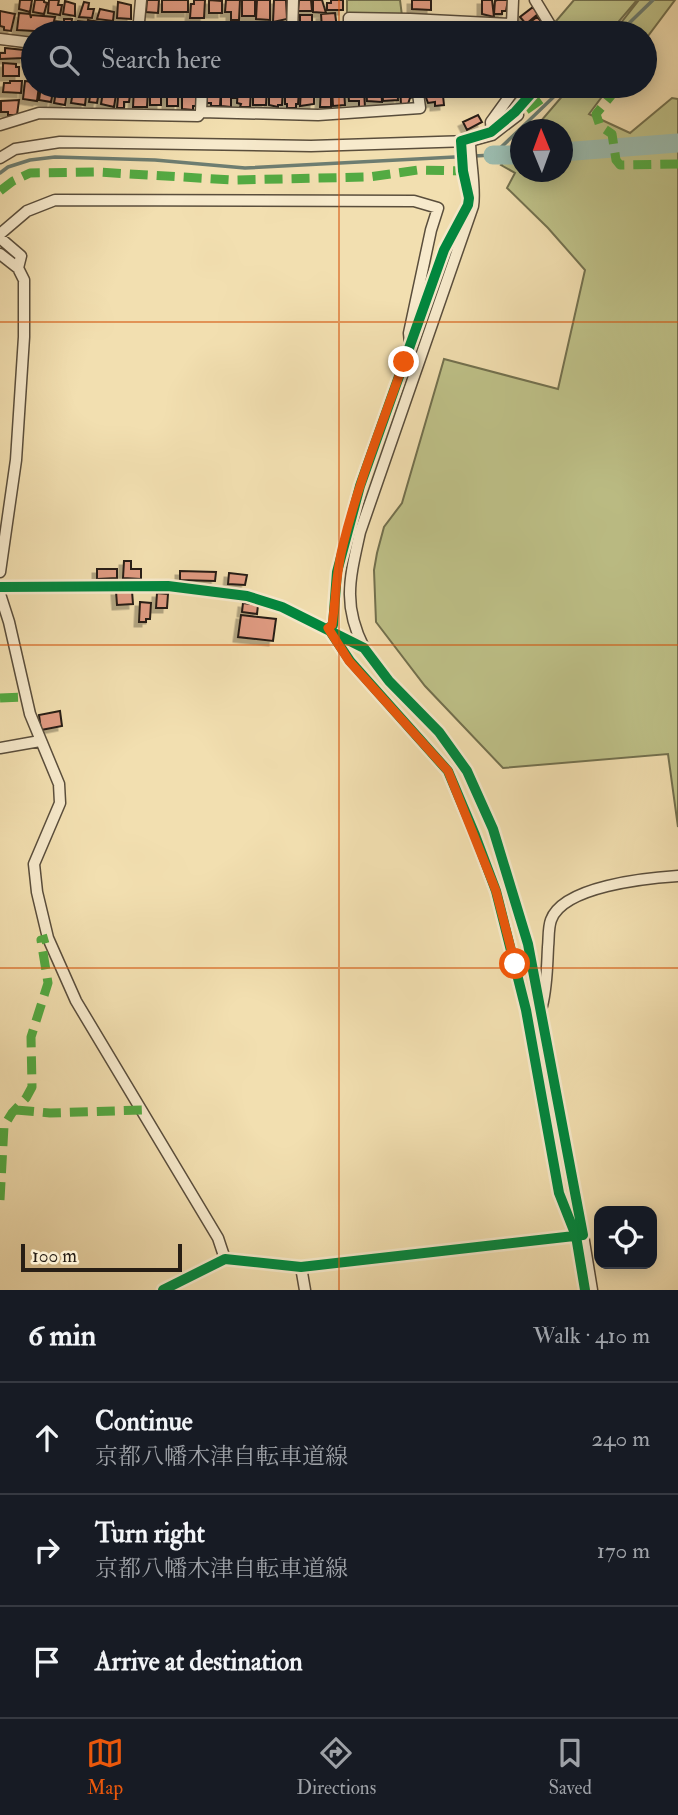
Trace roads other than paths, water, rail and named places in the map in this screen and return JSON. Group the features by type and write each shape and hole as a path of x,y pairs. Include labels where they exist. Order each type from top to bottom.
{"street":[{"path":"139,21 141,0"},
{"path":"292,21 293,0"},
{"path":"512,21 513,0"},
{"path":"535,0 548,21"},
{"path":"349,21 349,18 422,21"},
{"path":"0,39 21,42"},
{"path":"0,125 39,113 198,116 201,112 202,98"},
{"path":"201,112 318,115 420,108 419,98"},
{"path":"492,135 491,122 508,98"},
{"path":"0,158 15,149 60,142 311,146 470,143 492,135 518,115"},
{"path":"470,143 475,190 473,206 360,532 351,574 351,618 364,648 389,681 439,732 467,771 493,829 528,944 542,1009 592,1290"},
{"path":"18,268 21,256 0,236 27,211 55,200 414,201 438,208 409,333 410,344"},
{"path":"0,254 18,268 24,280 21,397 15,470 0,572"},
{"path":"0,587 168,586 247,596 282,607 364,648"},
{"path":"0,594 30,714 61,792 60,803 34,864 37,892 48,938 76,1001 218,1238 225,1259"},
{"path":"0,748 40,741"},
{"path":"542,1009 547,987 550,923 554,912 565,902 625,882 678,876"},
{"path":"163,1290 225,1259 301,1267 583,1235"},
{"path":"301,1267 306,1290"}],"waterway":[{"path":"631,21 653,0"},
{"path":"0,173 8,167 30,160 55,157 155,160 245,168 493,155 552,98"},
{"path":"573,151 678,143"},
{"path":"493,155 510,155"}]}
